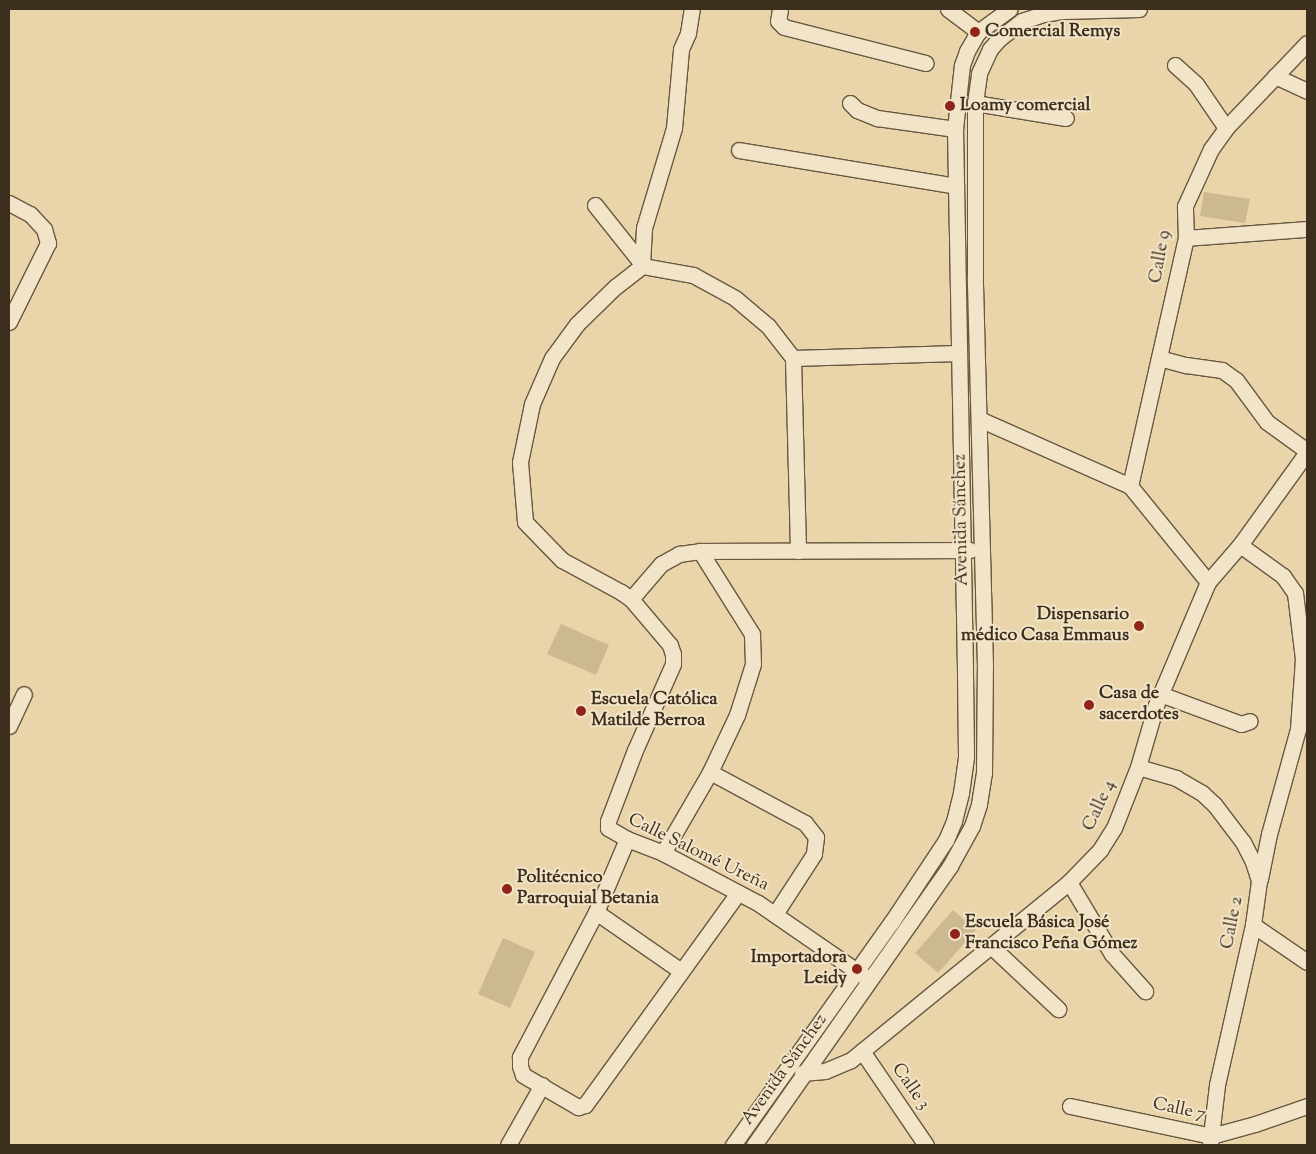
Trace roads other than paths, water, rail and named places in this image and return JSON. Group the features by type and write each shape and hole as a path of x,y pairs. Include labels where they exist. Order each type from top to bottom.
{"street":[{"path":"642,265 644,228 674,131 681,49 688,33 692,9"},
{"path":"780,9 778,21 784,27 925,63"},
{"path":"948,9 978,32"},
{"name":"Avenida Sánchez","path":"732,1145 857,971 935,857 954,821 961,793 966,756 955,129 962,65 978,32 1010,9"},
{"name":"Avenida Sánchez","path":"754,1145 950,866 972,826 984,773 985,666 975,276 975,103 979,73 984,60 1000,38 1022,21 1063,10 1139,9"},
{"name":"Calle 9","path":"1130,486 1186,238 1185,206 1211,149 1226,128 1307,43"},
{"path":"1175,65 1196,84 1226,128"},
{"path":"1276,76 1307,91"},
{"path":"850,103 857,110 877,118 955,129"},
{"path":"975,103 1066,118"},
{"path":"739,150 956,186"},
{"path":"9,203 30,214 44,228 48,243 9,322"},
{"path":"595,205 642,265 693,275 734,298 768,326 793,358 798,551"},
{"path":"1186,238 1307,229"},
{"name":"Calle Salomé Ureña","path":"642,265 616,286 577,324 552,358 532,404 520,462 525,522 562,560 631,599 670,645 673,664 635,750 608,821 608,828 626,839 663,853 775,914 871,981"},
{"path":"793,358 958,353"},
{"path":"1159,358 1186,365 1222,370 1236,380 1266,422 1307,451"},
{"path":"980,419 1130,486 1208,582"},
{"name":"Calle 4","path":"784,1073 825,1071 851,1060 992,947 1069,882 1100,850 1114,828 1138,767 1160,694 1208,582 1240,545 1307,451"},
{"path":"1240,545 1283,576 1295,593 1305,660 1298,729 1269,834 1260,881"},
{"path":"631,599 661,564 679,554 700,551 981,550"},
{"path":"663,853 710,772 737,715 753,664 752,634 700,551"},
{"path":"965,669 985,666"},
{"path":"9,726 24,694"},
{"path":"1160,694 1241,724 1250,721"},
{"name":"Calle 2","path":"1138,767 1182,781 1202,793 1214,804 1243,842 1254,862 1260,881 1253,925 1217,1085 1210,1140"},
{"path":"710,772 805,823 816,837 814,854 775,914"},
{"path":"626,839 596,912 520,1057 523,1075 578,1107 585,1104 737,894"},
{"path":"1069,882 1112,954 1145,992"},
{"path":"596,912 681,971"},
{"path":"1253,925 1307,962"},
{"path":"992,947 1058,1009"},
{"name":"Calle 3","path":"862,1051 927,1145"},
{"path":"508,1145 542,1085"},
{"name":"Calle 7","path":"1070,1106 1210,1140 1307,1106"}],"place":[{"name":"Comercial Remys","path":"975,32"},
{"name":"Loamy comercial","path":"950,106"},
{"name":"Dispensario médico Casa Emmaus","path":"1139,626"},
{"name":"Casa de sacerdotes","path":"1089,705"},
{"name":"Escuela Católica Matilde Berroa","path":"581,711"},
{"name":"Politécnico Parroquial Betania","path":"507,889"},
{"name":"Escuela Básica José Francisco Peña Gómez","path":"955,934"},
{"name":"Importadora Leidy","path":"857,969"}]}
